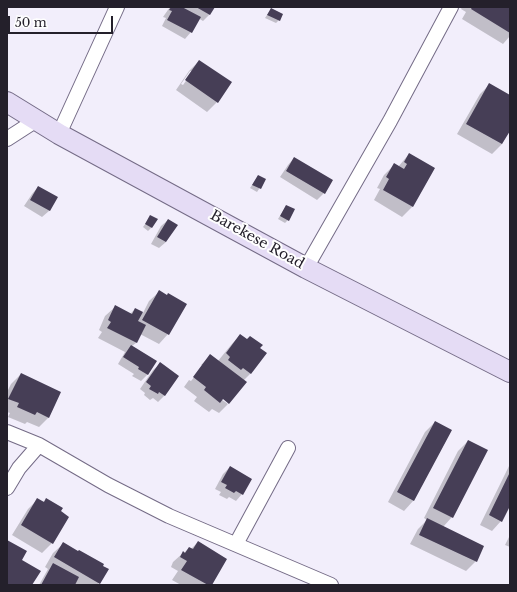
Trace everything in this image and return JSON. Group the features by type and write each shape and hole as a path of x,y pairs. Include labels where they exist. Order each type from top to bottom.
{"main road":[{"name":"Barekese Road","path":"7,102 38,119 60,134 306,268 510,372"}],"street":[{"path":"60,134 116,7"},
{"path":"306,268 390,121 451,7"},
{"path":"7,139 38,119"},
{"path":"7,432 39,445 108,485 169,516 331,585"},
{"path":"7,488 19,468 39,445"},
{"path":"236,544 288,448"}],"building":[{"path":"171,7 182,7 201,17 192,33 167,20 172,11 169,10"},
{"path":"196,7 215,7 210,15"},
{"path":"472,7 510,7 510,33 471,9"},
{"path":"271,8 283,14 280,21 267,15"},
{"path":"199,60 232,82 218,103 185,80"},
{"path":"489,83 510,95 510,131 502,144 466,124"},
{"path":"409,153 435,168 413,207 383,190 389,179 386,177 394,163 404,169 407,164 404,162"},
{"path":"294,157 333,180 325,194 286,171"},
{"path":"258,175 266,179 261,189 252,185"},
{"path":"38,186 58,197 50,211 30,200"},
{"path":"286,205 295,209 289,221 280,216"},
{"path":"150,215 158,219 152,228 145,224"},
{"path":"168,219 178,225 166,242 157,237"},
{"path":"159,290 167,295 168,293 187,304 169,335 142,320"},
{"path":"115,305 132,314 135,308 143,312 138,321 146,325 137,343 107,328 111,322 108,320"},
{"path":"240,334 247,339 250,336 263,345 260,348 267,353 251,374 243,368 241,370 228,360 230,357 226,353"},
{"path":"131,345 157,361 148,375 138,369 139,367 123,357"},
{"path":"210,354 247,382 229,404 223,399 220,403 204,390 206,387 193,377"},
{"path":"160,362 179,376 165,396 159,392 158,394 149,389 151,386 146,382"},
{"path":"21,373 61,392 49,418 37,412 35,415 17,407 19,403 8,399"},
{"path":"435,421 452,430 414,501 397,492"},
{"path":"468,440 488,450 453,518 433,508"},
{"path":"230,466 252,479 243,495 236,491 234,493 225,488 227,485 221,482"},
{"path":"510,472 510,506 502,522 489,515"},
{"path":"37,498 44,502 46,498 63,508 61,511 69,517 53,544 21,525"},
{"path":"427,518 484,546 477,562 419,535"},
{"path":"7,540 27,551 22,560 41,571 32,585 7,585"},
{"path":"198,541 227,559 212,585 208,585 181,570 187,561 180,557 183,551 185,553 189,547 193,549"},
{"path":"63,542 104,564 103,566 109,569 100,584 54,557"},
{"path":"53,563 79,577 75,585 41,585"}]}
